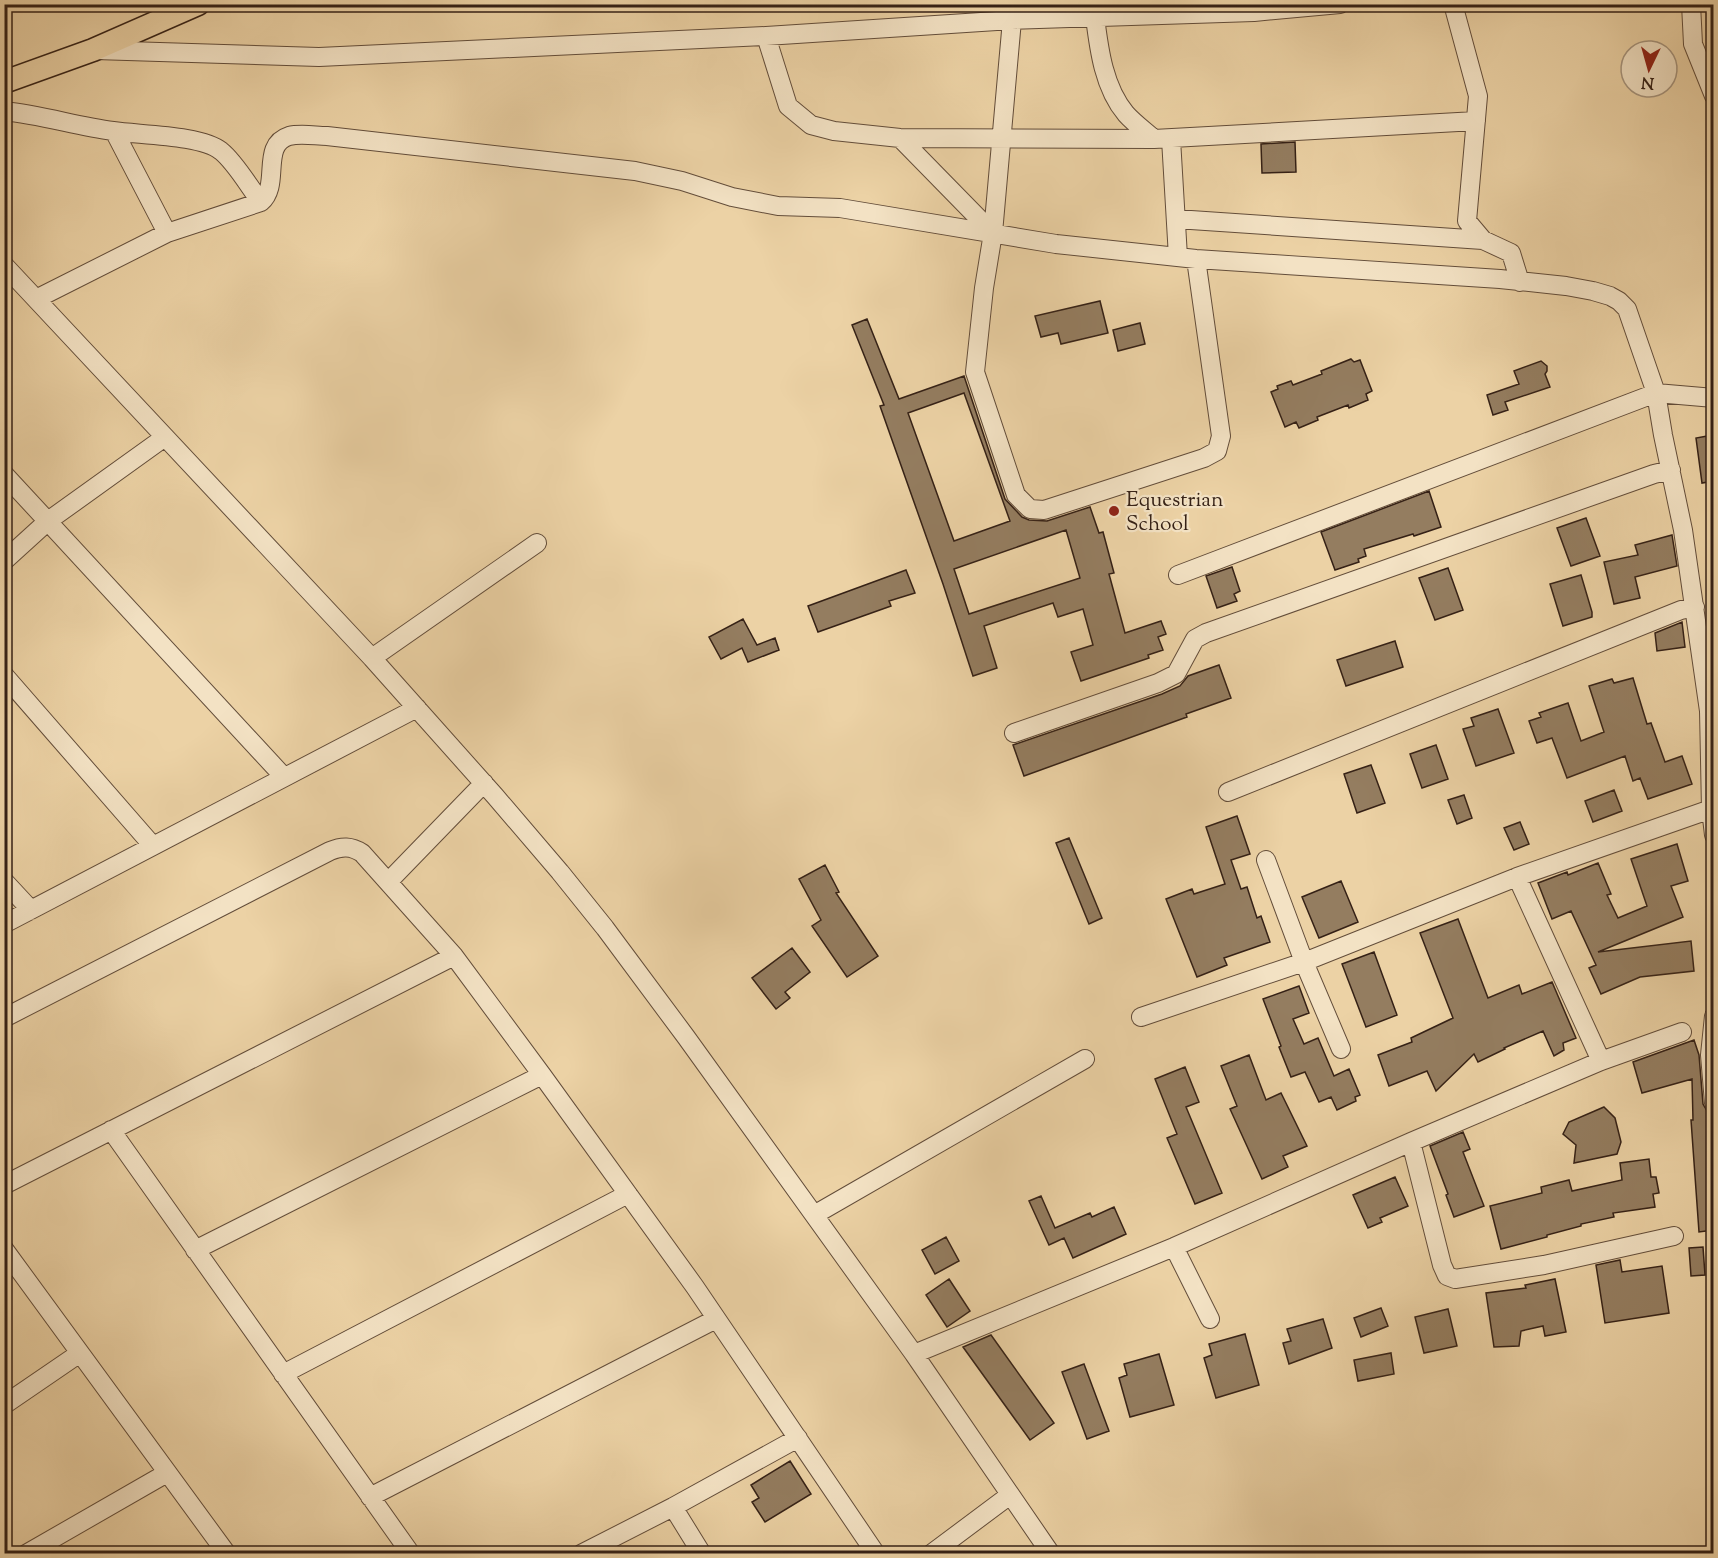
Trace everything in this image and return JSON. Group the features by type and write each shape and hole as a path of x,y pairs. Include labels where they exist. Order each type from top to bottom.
{"main road":[{"path":"4,82 15,74 93,50 194,5"}],"street":[{"path":"93,50 319,57 766,36 1103,13 1340,4"},
{"path":"1453,4 1478,96 1467,221 1483,240"},
{"path":"1691,4 1693,44 1713,96"},
{"path":"1012,21 993,233 984,288 975,372 1016,495 1030,509 1044,510 1204,458 1217,451 1221,436 1203,316 1176,219 1163,139 1126,115 1110,88 1098,41 1103,13"},
{"path":"766,36 788,106 811,124 834,131 900,138 1163,139 1476,121"},
{"path":"4,111 31,114 114,131 196,140 220,150 261,202"},
{"path":"114,131 167,233"},
{"path":"36,299 167,233 261,202 269,194 274,150 284,139 291,136 327,136 634,171 682,181 732,197 778,206 840,208 1056,244 1187,258 1520,282 1593,291 1610,296 1627,309 1656,393 1683,530 1711,711 1710,809 1713,835"},
{"path":"900,138 993,233"},
{"path":"1176,219 1483,240 1511,253 1520,282"},
{"path":"4,265 372,658 484,783 605,928 914,1354 1051,1554"},
{"path":"1178,575 1656,393 1713,398"},
{"path":"4,561 48,521 165,437"},
{"path":"1014,733 1158,683 1176,674 1195,639 1206,633 1642,478 1671,470"},
{"path":"4,474 284,777"},
{"path":"372,658 537,543"},
{"path":"1228,792 1681,610 1695,607"},
{"path":"4,675 153,846"},
{"path":"4,924 417,708"},
{"path":"389,881 484,783"},
{"path":"1141,1017 1304,962 1517,877 1710,809"},
{"path":"4,1018 336,848 350,847 362,852 454,956 542,1075 716,1319 876,1554"},
{"path":"1266,861 1304,962 1341,1049"},
{"path":"1517,877 1601,1061"},
{"path":"4,881 31,910"},
{"path":"4,1185 454,956"},
{"path":"1713,1016 1710,1055 1713,1103"},
{"path":"914,1354 1174,1247 1601,1061 1682,1032"},
{"path":"814,1215 1086,1059"},
{"path":"195,1250 542,1075"},
{"path":"111,1130 411,1554"},
{"path":"1411,1142 1442,1265 1447,1276 1455,1279 1544,1265 1674,1236"},
{"path":"283,1374 628,1194"},
{"path":"1174,1247 1210,1319"},
{"path":"4,1249 227,1554"},
{"path":"370,1497 716,1319"},
{"path":"4,1405 80,1353"},
{"path":"581,1554 673,1507 798,1438"},
{"path":"26,1554 167,1473"},
{"path":"931,1554 1010,1495"},
{"path":"673,1507 702,1554"}],"building":[{"path":"1295,142 1296,172 1262,173 1261,144"},
{"path":"1100,301 1108,333 1061,344 1058,333 1041,337 1035,316"},
{"path":"867,319 899,399 964,376 1005,499 1022,517 1029,520 1047,521 1090,507 1099,533 1103,532 1114,573 1109,574 1125,633 1161,621 1166,634 1158,637 1163,650 1148,655 1149,658 1081,681 1071,652 1093,645 1083,609 1058,617 1053,603 984,626 997,668 973,676 880,406 884,405 852,325","holes":["964,393 1010,521 954,541 908,413","1066,530 1080,578 969,614 954,569"]},
{"path":"1140,323 1145,344 1118,351 1113,330"},
{"path":"1351,359 1354,362 1360,360 1372,391 1366,394 1368,400 1317,417 1318,420 1299,428 1296,422 1285,427 1271,392 1278,389 1277,386 1291,381 1293,385 1322,374 1321,371"},
{"path":"1541,361 1547,366 1545,374 1550,387 1505,402 1508,410 1493,415 1487,395 1519,384 1514,371"},
{"path":"1713,435 1713,481 1702,483 1696,438"},
{"path":"1429,491 1441,527 1364,549 1366,556 1358,559 1359,562 1335,570 1321,532"},
{"path":"1586,518 1600,556 1571,566 1557,528"},
{"path":"1672,535 1677,566 1635,577 1640,598 1614,604 1604,562 1638,555 1635,545"},
{"path":"1232,567 1240,591 1234,594 1237,601 1217,608 1206,576"},
{"path":"1448,568 1463,610 1435,620 1419,578"},
{"path":"906,570 915,593 889,601 891,606 818,632 808,606"},
{"path":"1581,575 1592,617 1563,626 1550,584"},
{"path":"743,619 757,645 775,638 779,650 748,662 742,648 721,659 709,637"},
{"path":"1682,622 1685,647 1657,651 1655,633"},
{"path":"1395,641 1403,667 1346,686 1337,660"},
{"path":"1219,665 1231,698 1186,714 1187,717 1024,776 1013,745 1162,694 1180,686 1188,676"},
{"path":"1633,678 1647,724 1651,723 1665,762 1682,756 1692,784 1648,799 1640,778 1633,781 1625,756 1567,778 1552,738 1537,743 1529,721 1541,717 1539,713 1568,703 1581,741 1604,732 1589,686 1612,679 1614,683"},
{"path":"1498,709 1514,753 1476,766 1463,729 1474,726 1471,718"},
{"path":"1436,745 1448,779 1422,788 1410,754"},
{"path":"1371,765 1385,803 1357,813 1344,774"},
{"path":"1614,790 1622,811 1593,822 1585,801"},
{"path":"1464,795 1472,818 1457,824 1448,800"},
{"path":"1237,816 1250,854 1231,860 1241,889 1247,887 1257,918 1261,916 1270,942 1224,958 1227,965 1197,977 1166,899 1192,889 1194,894 1225,884 1206,827"},
{"path":"1520,822 1529,844 1514,850 1504,828"},
{"path":"1069,838 1102,918 1089,924 1056,843"},
{"path":"1677,844 1688,881 1671,886 1683,917 1598,952 1691,941 1694,971 1640,977 1601,994 1589,968 1596,965 1571,911 1552,919 1538,883 1567,872 1568,875 1598,863 1611,894 1607,895 1618,918 1647,906 1631,859"},
{"path":"825,865 839,892 836,893 878,956 847,977 812,926 821,920 799,879"},
{"path":"1341,881 1358,922 1319,938 1302,897"},
{"path":"1458,919 1488,998 1519,985 1522,994 1552,982 1576,1038 1563,1043 1564,1050 1554,1056 1543,1031 1478,1062 1474,1054 1436,1091 1427,1071 1389,1086 1378,1055 1412,1042 1411,1038 1453,1018 1420,933"},
{"path":"792,948 810,972 785,992 790,998 776,1009 752,978"},
{"path":"1374,952 1397,1015 1366,1027 1342,964"},
{"path":"1299,986 1309,1013 1293,1019 1304,1044 1318,1038 1334,1076 1349,1069 1360,1095 1355,1097 1356,1101 1337,1110 1331,1097 1319,1102 1305,1072 1291,1077 1263,999"},
{"path":"1694,1040 1699,1055 1703,1104 1707,1111 1713,1220 1713,1230 1699,1232 1691,1120 1693,1120 1692,1079 1642,1093 1633,1062"},
{"path":"1249,1055 1266,1100 1281,1093 1307,1146 1283,1156 1288,1167 1262,1179 1230,1109 1237,1106 1221,1066"},
{"path":"1185,1067 1199,1102 1186,1107 1222,1193 1195,1204 1167,1138 1177,1134 1155,1079"},
{"path":"1604,1107 1615,1118 1621,1142 1617,1154 1574,1163 1576,1145 1563,1134 1569,1122"},
{"path":"1463,1132 1470,1149 1463,1152 1484,1206 1454,1217 1430,1146"},
{"path":"1649,1159 1651,1177 1656,1177 1659,1193 1653,1194 1655,1207 1613,1213 1614,1217 1581,1224 1581,1226 1547,1235 1547,1237 1501,1249 1490,1206 1542,1193 1541,1187 1569,1180 1572,1191 1622,1180 1620,1163"},
{"path":"1395,1177 1408,1206 1380,1218 1382,1222 1368,1228 1353,1195"},
{"path":"1041,1196 1055,1228 1090,1213 1092,1217 1114,1207 1126,1234 1073,1258 1064,1238 1049,1245 1029,1201"},
{"path":"946,1237 959,1261 935,1274 922,1250"},
{"path":"1703,1247 1705,1275 1691,1276 1689,1248"},
{"path":"1620,1260 1622,1272 1662,1266 1669,1313 1605,1323 1596,1265"},
{"path":"949,1279 970,1311 947,1327 926,1295"},
{"path":"1555,1279 1566,1332 1545,1336 1543,1326 1521,1331 1519,1346 1494,1347 1486,1293 1526,1288 1525,1285"},
{"path":"1381,1308 1388,1326 1361,1337 1354,1318"},
{"path":"1448,1309 1457,1346 1424,1353 1415,1317"},
{"path":"1323,1319 1332,1348 1289,1364 1283,1343 1291,1341 1287,1329"},
{"path":"1245,1334 1259,1385 1216,1398 1204,1358 1212,1355 1209,1344"},
{"path":"991,1335 1054,1423 1030,1440 963,1347"},
{"path":"1391,1353 1394,1374 1358,1381 1354,1360"},
{"path":"1159,1354 1174,1405 1130,1417 1119,1378 1127,1375 1124,1364"},
{"path":"1084,1364 1109,1431 1087,1439 1062,1372"},
{"path":"790,1461 811,1494 765,1522 752,1502 759,1498 751,1485"}],"place":[{"name":"Equestrian School","path":"1114,511"}]}
